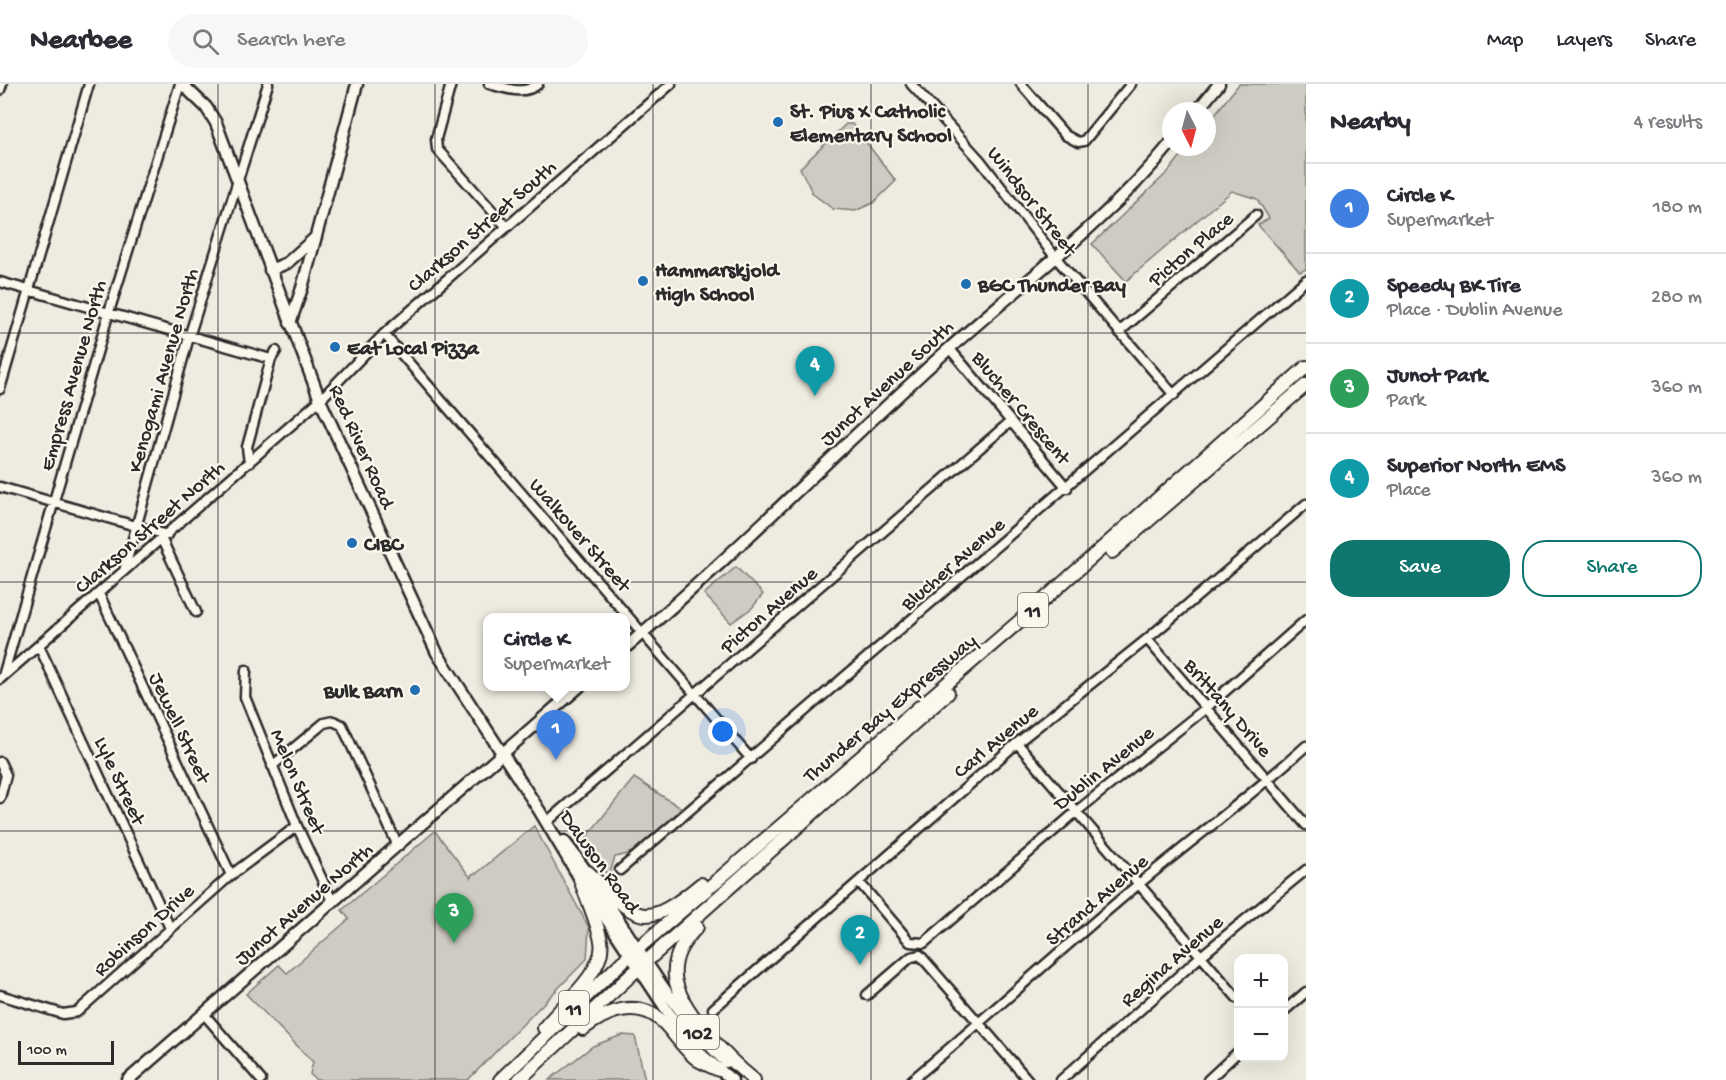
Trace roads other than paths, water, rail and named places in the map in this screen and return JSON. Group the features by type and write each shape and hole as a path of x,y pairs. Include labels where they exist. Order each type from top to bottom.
{"highway":[{"name":"Thunder Bay Expressway","path":"500,1080 634,952 1029,613 1252,418 1306,367"},
{"name":"Thunder Bay Expressway","path":"519,1080 643,965 964,679 1306,385"},
{"path":"584,876 627,910 644,916 653,915 672,907 718,869 754,848"},
{"path":"753,1080 710,1039 684,999 675,978 676,965 684,940 759,864"},
{"path":"519,1060 602,957 601,938 584,876"},
{"path":"534,1066 607,1013 625,1009 654,1016 698,1059 719,1071"}],"main road":[{"name":"Red River Road","path":"181,84 206,107 216,123 321,400 436,653 539,810"},
{"path":"290,323 316,237 357,84"},
{"path":"1204,102 1219,84"},
{"name":"Junot Avenue South","path":"630,644 949,348 1056,258 1162,154"},
{"path":"270,270 288,263 316,237"},
{"path":"502,753 575,691"},
{"name":"Junot Avenue North","path":"128,1080 502,753"},
{"name":"Dawson Road","path":"539,810 643,965 686,1036 719,1071 732,1080"},
{"name":"Dawson Road","path":"539,810 584,876"},
{"name":"Dawson Road","path":"643,965 714,1050 753,1080"}],"street":[{"path":"0,90 2,84"},
{"path":"0,389 89,84"},
{"name":"Empress Avenue North","path":"2,678 109,312 181,84"},
{"name":"Kenogami Avenue North","path":"124,571 134,526 189,337 268,84"},
{"path":"451,84 436,139 437,149 506,226"},
{"path":"489,84 520,91 533,88 538,84"},
{"name":"Clarkson Street South","path":"321,400 384,334 671,84"},
{"name":"Windsor Street","path":"911,84 980,160 1056,258 1174,395"},
{"path":"1021,84 1065,135 1078,142 1084,141 1130,84"},
{"name":"Picton Place","path":"1119,332 1256,215"},
{"name":"Blucher Avenue","path":"620,870 1306,280"},
{"path":"0,282 189,337 273,355 247,447 249,463"},
{"name":"Walkover Street","path":"384,334 627,613"},
{"name":"Blucher Crescent","path":"949,348 1066,488"},
{"name":"Clarkson Street North","path":"2,678 321,400"},
{"name":"Picton Avenue","path":"548,821 696,696 1010,422"},
{"path":"0,487 164,537 196,612"},
{"name":"Carl Avenue","path":"712,1009 1017,743 1147,639 1306,504"},
{"name":"Jewell Street","path":"99,594 231,875"},
{"name":"Walkover Street","path":"630,616 751,759"},
{"name":"Dublin Avenue","path":"859,882 910,942 924,943 1077,811 1206,708 1306,620"},
{"name":"Brittany Drive","path":"1147,639 1306,825"},
{"name":"Lyle Street","path":"39,646 170,928"},
{"name":"Melon Street","path":"246,670 245,697 297,826 333,903"},
{"path":"272,766 324,723 333,721 342,725 398,846"},
{"path":"1017,743 1234,993"},
{"name":"Strand Avenue","path":"912,1080 980,1024 1139,884 1268,780 1306,746"},
{"path":"0,762 6,775 0,798"},
{"name":"Robinson Drive","path":"0,995 63,1014 77,1012 231,875 297,826"},
{"name":"Regina Avenue","path":"1061,1080 1201,956 1306,870"},
{"path":"867,995 911,957 923,957 1028,1080"},
{"path":"1287,1008 1306,992"},
{"path":"204,1014 261,1080"},
{"path":"1208,1080 1234,1057"}],"place":[{"name":"St. Pius X Catholic Elementary School","path":"778,122"},
{"name":"Hammarskjold High School","path":"643,281"},
{"name":"BGC Thunder Bay","path":"966,284"},
{"name":"Eat Local Pizza","path":"335,347"},
{"name":"Superior North EMS","path":"815,396"},
{"name":"CIBC","path":"352,543"},
{"name":"Bulk Barn","path":"415,690"},
{"name":"Circle K","path":"556,760"},
{"name":"Junot Park","path":"454,943"},
{"name":"Speedy BK Tire","path":"860,965"}]}
